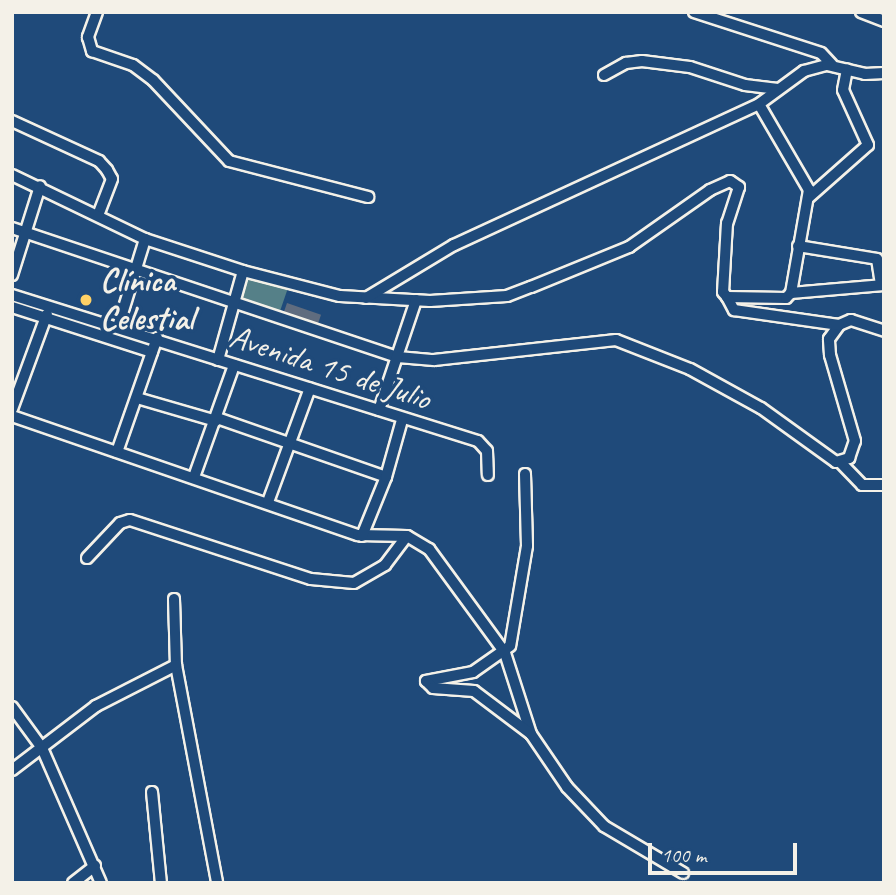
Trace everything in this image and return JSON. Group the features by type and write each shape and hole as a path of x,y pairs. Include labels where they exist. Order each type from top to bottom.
{"street":[{"path":"97,12 88,37 92,51 133,65 153,80 229,161 368,197"},
{"path":"694,12 821,53 832,65"},
{"path":"861,12 884,20"},
{"path":"604,75 642,61 690,67 745,85 778,89"},
{"path":"366,298 454,245 759,104 804,71 832,65 884,73"},
{"path":"808,198 868,145 844,90 847,69"},
{"path":"759,104 806,181 808,198 791,293"},
{"path":"12,121 99,161 112,179 99,215"},
{"path":"12,175 40,186 145,239 243,271 340,296 416,300 507,296 629,247 710,190 730,181 739,187 724,239 721,276 734,310 839,325"},
{"path":"12,275 40,186"},
{"path":"12,228 135,271 235,299 398,357 434,360 616,340 690,369 793,427 815,450 840,462 862,485 884,485"},
{"path":"118,327 145,239"},
{"path":"727,297 782,298 791,293 882,285 877,259 798,246"},
{"path":"218,360 243,271"},
{"name":"Avenida 15 de Julio","path":"12,295 48,312 152,352"},
{"path":"379,410 416,300"},
{"name":"Avenida 15 de Julio","path":"12,307 48,312 157,338 218,360 379,410 402,420 478,441 487,451 488,475"},
{"path":"12,410 48,312"},
{"path":"840,462 849,458 856,446 828,349 831,334 839,325 851,320 884,331"},
{"path":"117,452 157,338"},
{"path":"194,477 217,420 234,365"},
{"path":"268,502 310,388"},
{"path":"137,398 217,420 386,477"},
{"path":"12,416 362,536 407,536 435,554 505,653 531,734 568,787 604,826 683,873"},
{"path":"362,536 386,477 402,420"},
{"path":"525,474 527,546 511,642 505,653 473,672 430,677 426,682 433,688 474,691 531,734"},
{"path":"87,558 116,526 130,520 311,579 354,583 385,565 407,536"},
{"path":"174,599 176,666 217,883"},
{"path":"12,770 96,706 176,666"},
{"path":"12,707 42,748 101,883"},
{"path":"152,792 160,883"},
{"path":"73,883 95,866"}],"green space":[{"path":"248,275 288,289 280,310 241,297"}],"building":[{"path":"287,303 321,315 318,323 284,312"}],"place":[{"name":"Clínica Celestial","path":"86,300"}]}
